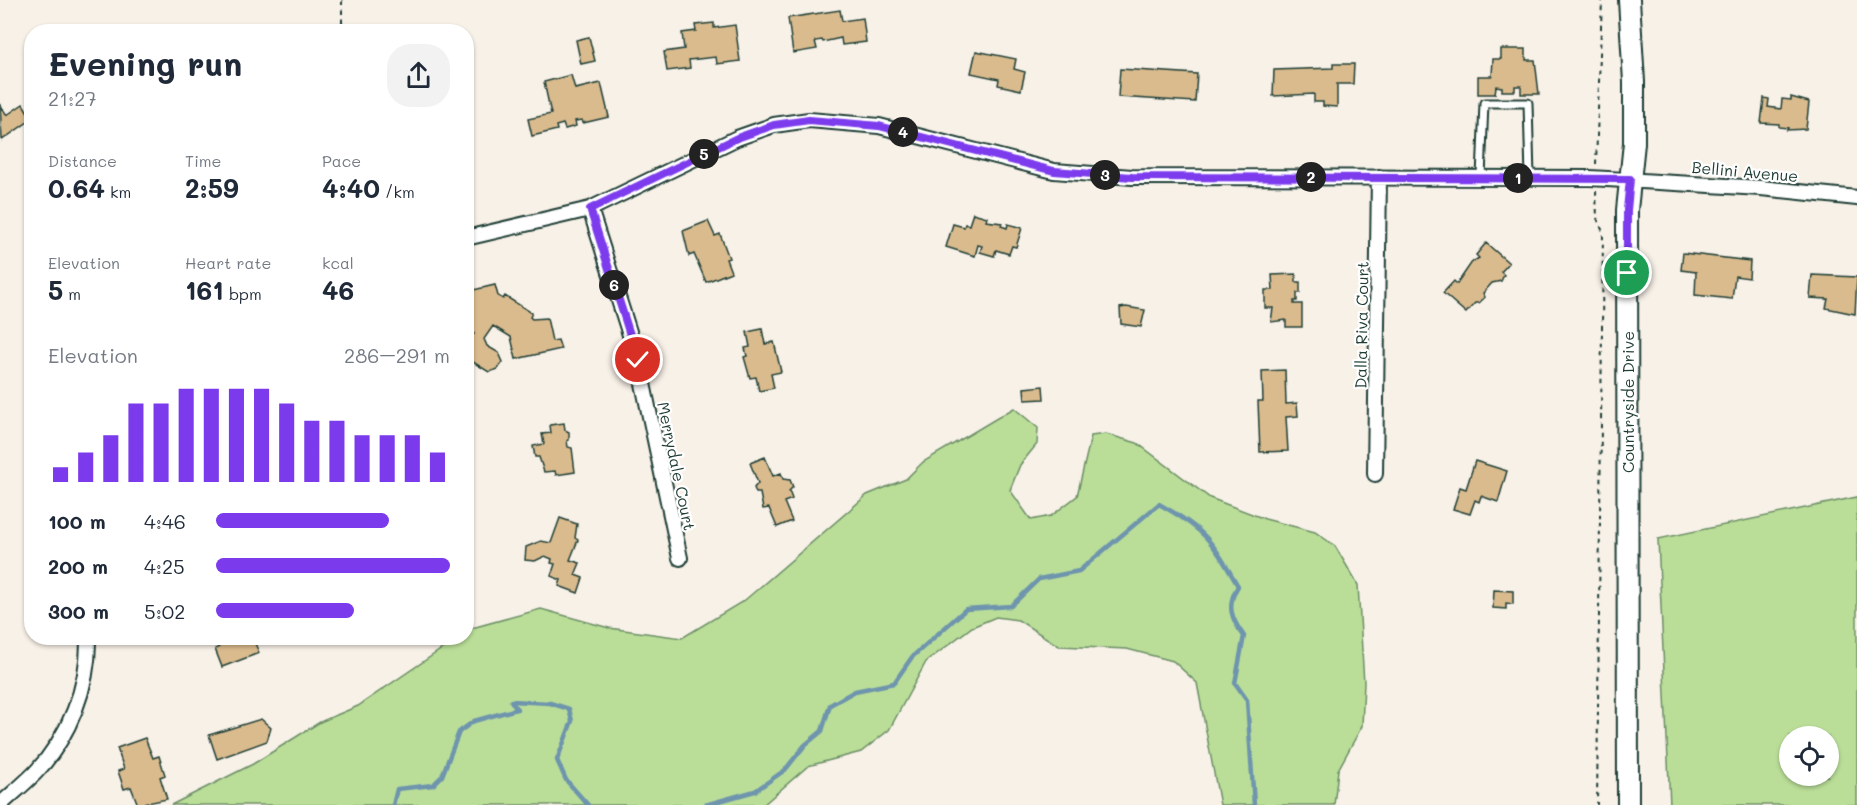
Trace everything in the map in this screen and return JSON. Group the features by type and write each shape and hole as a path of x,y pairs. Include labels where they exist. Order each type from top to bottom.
{"main road":[{"name":"Countryside Drive","path":"1628,805 1627,210 1634,142 1634,82 1629,0"}],"street":[{"name":"Bellini Avenue","path":"474,236 590,209 737,138 774,125 809,120 879,126 1054,171 1132,177 1630,179 1857,198"},
{"name":"Dalla Riva Court","path":"1375,474 1379,177"},
{"name":"Merrydale Court","path":"590,209 638,360 680,558"},
{"path":"0,805 36,772 65,731 83,688 88,645"}],"lane":[{"path":"1481,177 1484,103 1528,103 1530,178"}],"path":[{"path":"342,0 342,24"},
{"path":"1596,159 1602,0"},
{"path":"1596,197 1597,218 1603,232 1598,805"}],"green space":[{"path":"1014,408 1038,428 1037,444 1020,465 1010,490 1031,520 1051,516 1077,496 1091,436 1106,434 1137,443 1210,498 1265,519 1315,532 1335,546 1358,585 1364,683 1362,726 1338,770 1334,805 1220,805 1197,683 1173,661 1127,649 1059,646 1018,620 996,617 972,627 926,662 889,730 861,752 808,766 763,805 171,805 253,764 320,722 358,706 448,645 474,645 474,627 541,609 609,628 682,638 745,600 867,495 906,479 923,462"},
{"path":"1857,497 1857,805 1670,805 1658,539"}],"building":[{"path":"840,10 842,21 863,18 866,42 842,45 841,38 823,42 822,40 815,41 817,49 793,53 788,18"},
{"path":"714,23 714,28 735,25 740,61 717,64 716,57 689,60 690,68 667,71 664,52 684,49 682,33 696,31 695,25"},
{"path":"589,37 595,61 581,64 576,40"},
{"path":"1501,49 1526,49 1526,60 1535,60 1539,94 1521,94 1521,86 1515,86 1515,91 1502,91 1502,87 1496,86 1495,94 1478,94 1478,76 1492,76 1493,59 1501,59"},
{"path":"976,51 1016,59 1014,69 1025,72 1021,90 998,85 999,79 971,73"},
{"path":"1333,64 1354,64 1353,84 1337,84 1337,107 1323,106 1323,102 1314,102 1314,94 1273,96 1274,70 1333,68"},
{"path":"1120,69 1197,74 1195,102 1118,97"},
{"path":"571,75 575,89 601,83 609,117 583,123 582,120 575,121 576,126 565,129 563,124 556,126 557,130 532,136 528,119 551,114 544,82"},
{"path":"1791,97 1809,102 1806,129 1787,130 1788,128 1779,127 1779,124 1761,123 1764,98 1769,99 1768,107 1781,109 1782,99 1791,100"},
{"path":"23,104 24,125 2,140 0,105 7,115"},
{"path":"973,213 987,217 986,221 1002,223 1001,226 1007,228 1008,224 1022,228 1016,247 1012,246 1009,254 996,250 994,256 980,252 982,246 978,245 975,256 946,247 953,224 964,227 965,224 969,225"},
{"path":"708,221 715,236 720,234 729,258 726,259 731,272 706,282 694,254 689,256 683,231"},
{"path":"1486,243 1509,263 1501,272 1504,275 1501,281 1492,283 1483,293 1485,297 1479,303 1475,303 1466,313 1443,293 1454,281 1457,284 1472,262 1479,258 1476,255"},
{"path":"1683,253 1750,261 1749,278 1735,276 1732,299 1695,295 1696,272 1681,270"},
{"path":"1296,274 1296,282 1300,282 1300,293 1297,293 1297,301 1294,301 1294,304 1302,304 1302,327 1286,327 1286,320 1271,322 1273,308 1265,308 1265,290 1273,290 1272,275"},
{"path":"1812,275 1857,277 1855,314 1826,308 1828,299 1810,298"},
{"path":"495,285 498,296 503,299 505,296 532,313 530,317 532,319 547,318 552,341 558,340 561,349 516,359 511,337 493,326 484,339 487,346 499,353 503,362 498,369 489,372 474,363 474,290"},
{"path":"1120,308 1145,310 1141,327 1121,324"},
{"path":"762,329 765,344 774,342 781,372 771,374 774,388 759,391 756,377 750,378 744,357 747,356 745,348 750,347 747,332"},
{"path":"1285,370 1286,404 1297,403 1298,416 1286,417 1288,451 1260,452 1258,401 1263,401 1262,371"},
{"path":"1043,386 1044,399 1025,400 1024,388"},
{"path":"564,423 565,430 569,432 567,441 568,447 572,448 575,472 556,475 555,471 544,472 539,457 535,457 533,446 544,444 542,434 551,433 550,425"},
{"path":"765,457 773,476 781,473 783,479 790,480 793,487 789,491 792,499 784,502 792,521 777,527 769,508 763,509 760,493 756,493 754,488 758,483 750,463"},
{"path":"1475,461 1507,471 1498,502 1481,496 1479,502 1475,500 1470,514 1453,509 1460,487 1466,489"},
{"path":"560,518 577,524 575,538 578,540 570,560 580,563 575,575 583,578 578,593 559,586 561,580 551,576 555,564 551,563 552,559 545,556 535,561 525,560 526,547 541,541 551,543"},
{"path":"1494,590 1513,591 1513,604 1506,603 1506,609 1493,608"},
{"path":"218,645 256,645 259,653 222,667 215,649 219,647"},
{"path":"261,719 271,728 267,741 217,759 209,735"},
{"path":"145,738 153,758 159,756 165,775 160,777 167,799 138,805 131,787 124,789 118,771 124,769 117,748"}],"waterway":[{"path":"705,805 755,791 785,770 805,745 822,731 830,705 855,691 894,683 912,657 966,609 1011,606 1039,579 1079,571 1159,504 1188,521 1206,538 1238,586 1231,606 1233,618 1244,636 1235,683 1247,700 1254,805"},
{"path":"393,805 397,789 433,785 442,776 459,732 474,721 517,709 511,701 550,703 569,709 572,721 557,760 566,780 588,805"}],"route":[{"path":"638,360 590,209 737,138 774,125 809,120 879,126 1054,171 1132,177 1590,177 1630,179 1627,210 1627,273"}]}
